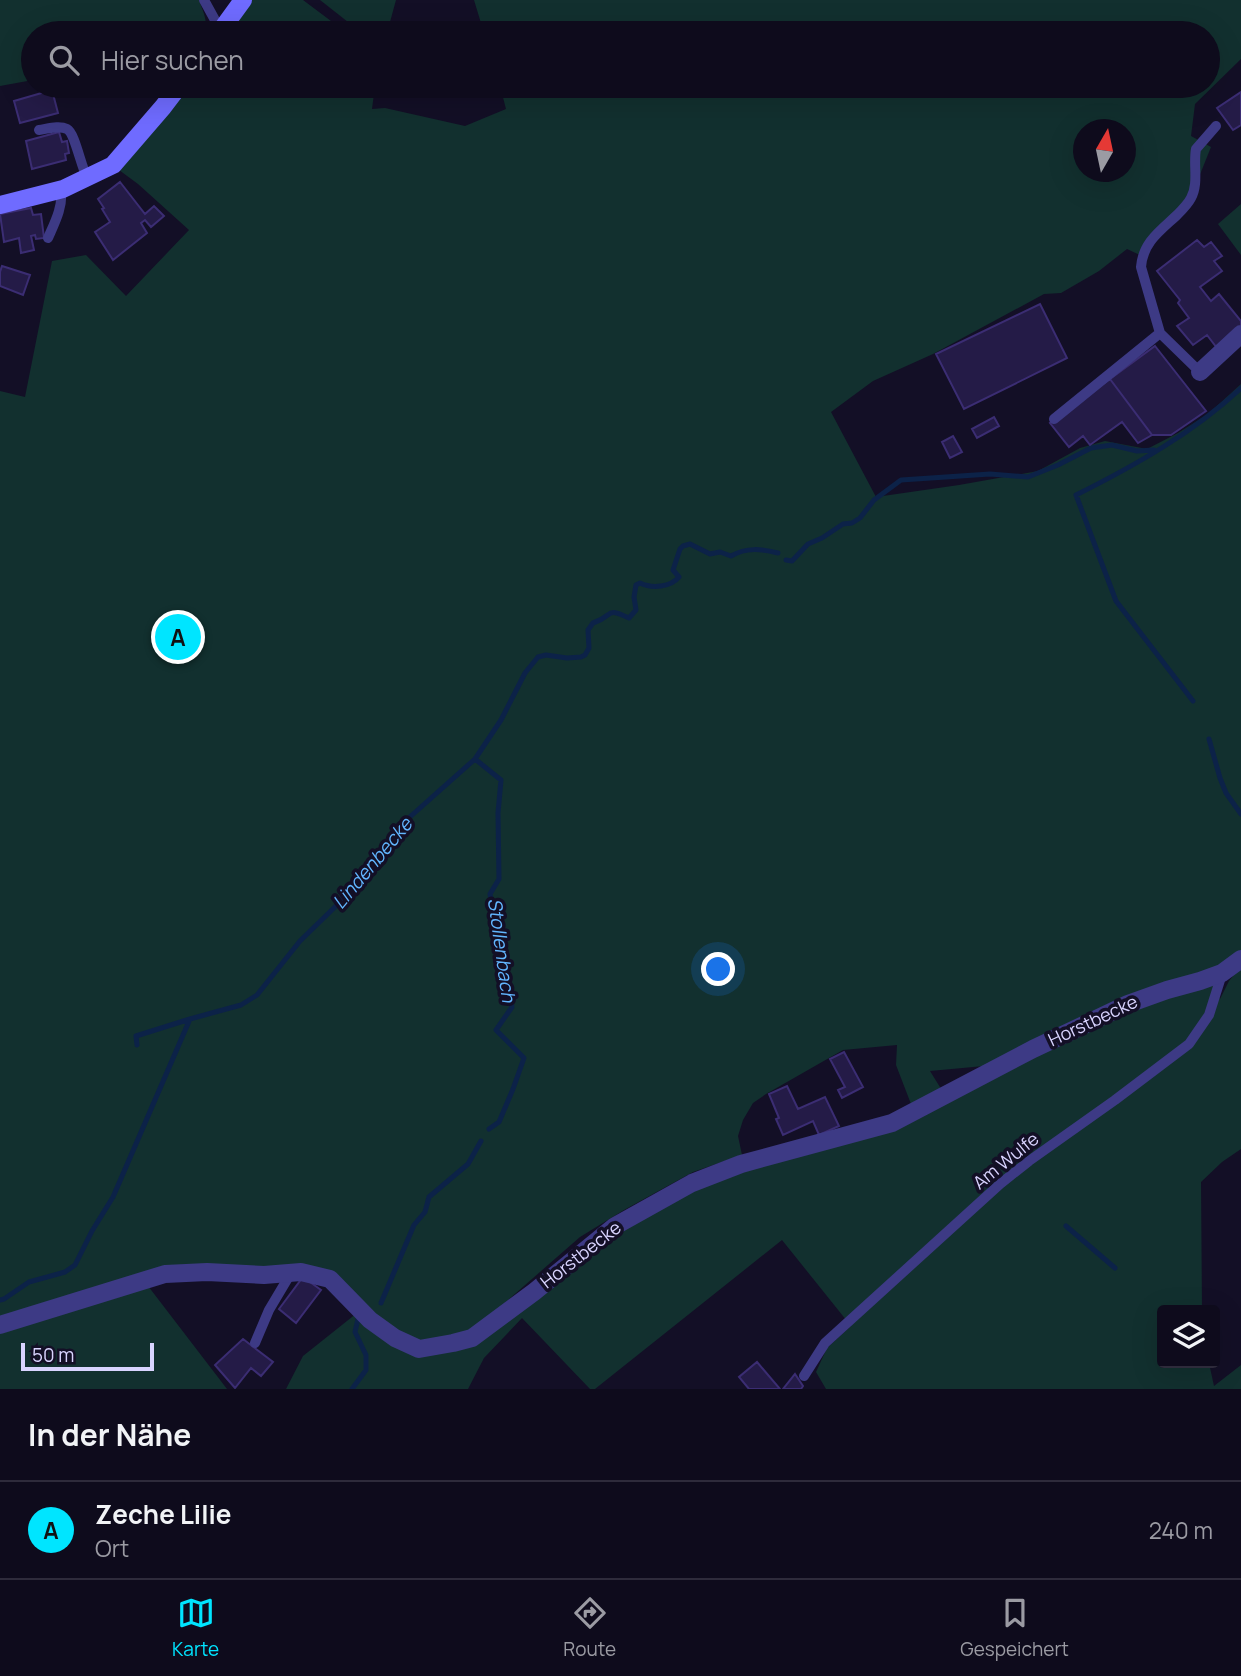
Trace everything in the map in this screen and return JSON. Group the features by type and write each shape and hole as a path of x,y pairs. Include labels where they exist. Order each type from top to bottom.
{"street":[{"path":"228,21 243,0"},
{"path":"0,205 61,190 113,165 170,98"},
{"path":"1200,372 1241,334"},
{"name":"Horstbecke","path":"0,1325 165,1274 207,1272 264,1275 301,1272 330,1279 370,1320 395,1338 419,1349 472,1338 615,1226 692,1183 741,1164 892,1123 1033,1049 1128,1004 1222,973 1241,959"}],"lane":[{"path":"204,0 214,21"},
{"path":"1200,372 1160,333 1140,267 1145,248 1153,237 1191,198 1196,149 1216,126"},
{"path":"38,130 67,128 72,134 87,177"},
{"path":"48,238 59,211 61,190"},
{"path":"1054,419 1160,333"},
{"name":"Am Wulfe","path":"804,1376 825,1343 1000,1184 1189,1044 1209,1015 1222,973"},
{"path":"255,1343 269,1310 291,1273"}],"green space":[{"path":"0,0 199,0 205,21 21,21 21,82 0,86"},
{"path":"250,0 303,0 331,21 235,21"},
{"path":"320,0 396,0 390,21 347,21"},
{"path":"474,0 1241,0 1241,59 1220,80 1220,21 480,21"},
{"path":"179,98 373,98 372,109 385,108 465,126 506,109 503,98 1201,98 1195,104 1191,136 1211,147 1195,187 1142,256 1127,249 1099,271 1061,293 1044,294 933,354 873,381 831,412 876,497 1038,471 1080,448 1105,441 1147,449 1208,414 1241,384 1241,951 1210,973 1142,993 984,1066 930,1071 948,1100 994,1073 1163,996 1213,982 1220,999 1241,966 1241,1149 1201,1182 1202,1305 1157,1305 1157,1368 1210,1368 1214,1386 1241,1365 1241,1389 826,1389 816,1372 827,1348 851,1326 782,1240 595,1389 590,1389 522,1318 484,1358 468,1389 286,1389 303,1356 357,1313 393,1340 419,1352 476,1341 618,1229 693,1187 743,1166 916,1117 896,1065 897,1045 843,1050 766,1094 753,1103 743,1120 738,1136 742,1155 693,1172 580,1237 469,1334 421,1344 403,1337 372,1316 332,1275 300,1268 264,1271 244,1267 188,1264 145,1273 145,1282 227,1389 0,1389 0,391 25,397 52,261 86,255 126,296 189,230 119,170"},
{"path":"1241,204 1241,255 1218,224"}],"building":[{"path":"1241,92 1241,125 1233,130 1217,108"},
{"path":"24,98 54,98 58,113 20,123 14,101"},
{"path":"59,132 62,142 67,141 69,153 65,154 66,160 32,169 26,141"},
{"path":"120,182 145,214 154,206 164,216 151,227 145,220 141,223 147,233 113,260 95,232 110,222 98,199"},
{"path":"31,208 33,215 41,214 44,238 36,239 35,235 31,236 34,250 21,253 19,238 4,242 0,214"},
{"path":"1197,240 1204,247 1211,242 1222,256 1214,261 1222,271 1200,287 1211,301 1219,294 1241,321 1241,328 1217,348 1207,335 1193,345 1177,326 1189,318 1178,303 1180,300 1157,271"},
{"path":"2,266 30,275 23,295 0,286"},
{"path":"1040,304 1067,358 964,409 936,354"},
{"path":"1155,346 1206,411 1171,435 1152,435 1110,379"},
{"path":"1110,379 1152,435 1138,443 1122,422 1090,445 1083,436 1069,447 1050,423"},
{"path":"994,417 999,426 977,438 972,429"},
{"path":"953,436 962,452 950,458 942,442"},
{"path":"844,1052 863,1087 842,1098 838,1090 845,1087 830,1059"},
{"path":"787,1086 798,1109 825,1097 839,1126 819,1135 813,1121 783,1135 769,1094"},
{"path":"303,1277 321,1290 296,1323 279,1309"},
{"path":"243,1339 273,1362 261,1376 251,1368 235,1388 215,1365"},
{"path":"757,1362 780,1389 749,1389 739,1377"},
{"path":"795,1374 803,1386 801,1389 783,1389"}],"waterway":[{"path":"1193,701 1116,601 1076,495 1162,448 1203,420 1241,388"},
{"name":"Lindenbecke","path":"786,560 792,561 808,544 843,524 860,518 874,500 901,480 990,474 1028,477 1091,448 1112,445 1137,451 1154,450"},
{"name":"Lindenbecke","path":"0,1300 29,1282 65,1272 75,1265 113,1197 190,1019 241,1005 257,995 300,941 339,903 402,824 475,759 501,720 525,673 538,657 546,655 567,658 585,655 589,648 588,630 593,623 612,612 629,618 636,610 636,585 640,583 661,586 679,577 673,570 683,546 690,544 710,554 720,552 731,556 754,550 778,553"},
{"path":"1209,739 1226,793 1241,814"},
{"name":"Stollenbach","path":"475,759 501,780 498,813 499,879 490,894 512,1007 496,1030 524,1058 499,1122 489,1129"},
{"path":"137,1045 136,1036 190,1019"},
{"name":"Stollenbach","path":"381,1303 414,1225 425,1212 429,1197 468,1164 481,1141"},
{"path":"1066,1226 1115,1268"},
{"path":"352,1389 366,1370 366,1355 355,1332 358,1319"}],"place":[{"name":"Zeche Lilie","path":"178,637"}]}
